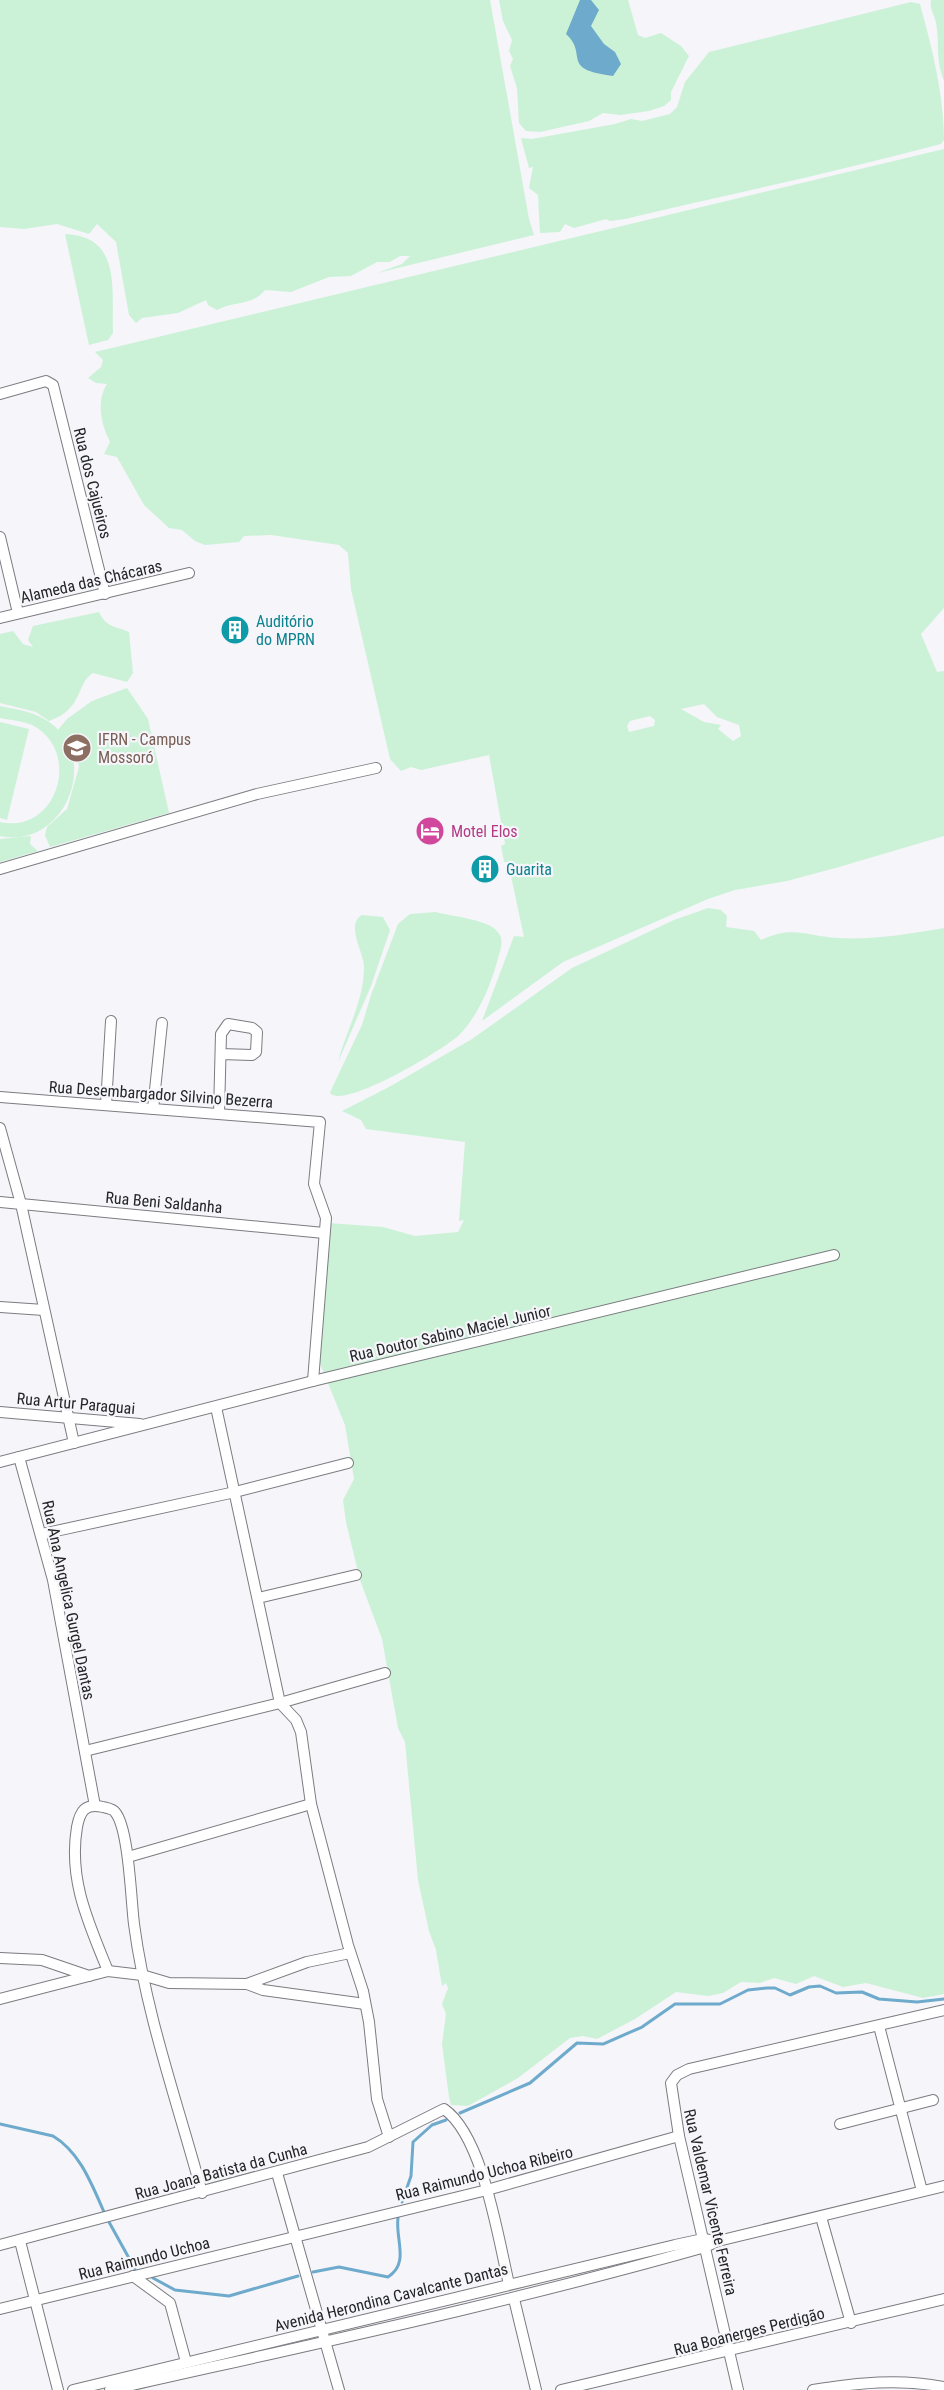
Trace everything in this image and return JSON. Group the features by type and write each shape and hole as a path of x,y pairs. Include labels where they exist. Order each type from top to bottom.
{"street":[{"name":"Rua dos Cajueiros","path":"0,394 48,381 53,384 105,594"},
{"path":"0,537 18,613"},
{"name":"Alameda das Chácaras","path":"0,618 189,573"},
{"path":"0,869 257,794 376,768"},
{"path":"106,1105 111,1020"},
{"path":"153,1109 162,1023"},
{"path":"219,1114 221,1053"},
{"name":"Rua Desembargador Silvino Bezerra","path":"0,1097 320,1122 314,1184 326,1218 324,1233"},
{"path":"0,1128 21,1204 74,1443"},
{"name":"Rua Beni Saldanha","path":"0,1202 324,1233"},
{"path":"313,1381 324,1233"},
{"name":"Rua Doutor Sabino Maciel Junior","path":"0,1462 313,1381 834,1255"},
{"path":"0,1307 44,1310"},
{"path":"216,1407 280,1703 300,1728 311,1804 365,2004 377,2098 389,2138"},
{"name":"Rua Artur Paraguai","path":"0,1412 150,1424"},
{"name":"Rua Ana Angelica Gurgel Dantas","path":"20,1457 42,1534 72,1675 94,1806"},
{"path":"42,1534 235,1492 348,1463"},
{"path":"258,1598 356,1575"},
{"path":"85,1751 280,1703 385,1673"},
{"path":"128,1857 311,1804"},
{"path":"108,1971 77,1889 74,1869 74,1846 80,1813 84,1808 94,1806 109,1809 117,1814 128,1857 142,1975 202,2193"},
{"path":"247,1984 307,1962 350,1953"},
{"path":"0,1958 42,1960 89,1976"},
{"path":"0,1999 108,1971 142,1975 169,1983 247,1984 263,1990 365,2004"},
{"path":"922,2192 879,2026 944,2010"},
{"name":"Rua Valdemar Vicente Ferreira","path":"738,2390 679,2136 671,2083 677,2074 689,2069 879,2026"},
{"path":"840,2124 933,2100"},
{"name":"Rua Joana Batista da Cunha","path":"0,2245 368,2147 444,2109 465,2131 487,2190"},
{"name":"Rua Raimundo Uchoa Ribeiro","path":"296,2235 487,2190 679,2136"},
{"path":"276,2173 296,2235 339,2390"},
{"name":"Avenida Herondina Cavalcante Dantas","path":"110,2390 324,2336 504,2285 718,2241 944,2186"},
{"path":"487,2190 504,2285 536,2390"},
{"path":"821,2217 850,2323"},
{"name":"Rua Raimundo Uchoa","path":"0,2309 296,2235"},
{"path":"20,2241 58,2390"},
{"name":"Avenida Herondina Cavalcante Dantas","path":"73,2390 186,2362 509,2300 704,2243"},
{"path":"133,2276 170,2302 186,2362"},
{"name":"Rua Boanerges Perdigão","path":"561,2390 944,2299"},
{"path":"813,2390 857,2383 944,2387"}],"green space":[{"path":"0,0 490,0 529,219 534,235 377,273 402,264 410,256 400,256 390,262 377,262 351,276 329,277 291,292 265,290 254,299 217,310 208,305 206,300 178,313 142,318 136,323 129,315 116,242 97,224 89,234 57,224 24,229 0,227"},
{"path":"499,0 628,0 638,35 645,38 661,33 681,46 689,56 671,92 671,100 664,106 649,111 620,115 603,113 589,121 540,132 526,131 519,123 517,88 510,66 513,59 509,51 512,40 503,21"},
{"path":"931,0 944,0 944,81 940,65"},
{"path":"911,2 920,4 929,37 942,106 944,140 941,144 625,219 610,221 606,219 574,228 565,224 560,232 540,233 538,195 529,188 533,167 529,168 521,138 532,139 631,119 642,121 670,114 677,107 685,82 709,52"},
{"path":"944,149 944,608 921,634 937,672 944,671 944,836 787,881 735,890 708,899 563,962 482,1021 514,936 524,937 508,862 504,862 501,846 505,844 489,755 421,770 411,767 401,771 390,759 351,589 348,553 339,545 271,535 244,536 239,542 205,545 195,541 182,530 169,528 144,505 117,457 104,454 110,442 101,413 102,398 107,384 96,383 88,378 101,367 103,360 95,352","holes":["704,704 717,717 739,725 741,736 733,741 718,729 721,725 704,722 681,709","650,716 655,720 654,726 629,732 627,726 630,721"]},
{"path":"65,234 84,237 97,245 105,255 110,269 113,301 113,333 108,340 89,345"},
{"path":"99,612 108,624 129,632 133,673 127,682 93,673 88,677 68,710 49,721 36,712 0,703 0,634 13,631 23,644 33,647 28,640 33,626"},
{"path":"127,688 148,719 169,813 50,847 45,835 47,827 67,809 79,767 75,750 58,730 67,719 92,701"},
{"path":"0,706 36,715 58,729 70,749 74,770 70,792 60,812 44,828 24,836 0,836 0,822 20,823 36,816 49,804 56,788 59,771 57,753 48,737 32,725 0,718"},
{"path":"0,722 29,729 7,820 0,818"},
{"path":"31,836 30,844 38,851 0,862 0,839"},
{"path":"708,908 721,910 727,916 726,927 754,931 761,940 791,932 838,938 864,938 944,928 944,1994 923,1998 866,1983 843,1987 814,1976 796,1984 774,1978 760,1983 741,1982 723,1993 708,1996 676,1992 635,2019 597,2039 583,2036 570,2038 518,2078 468,2106 451,2105 442,2044 446,2014 442,2004 448,1988 446,1983 442,1986 436,1950 429,1931 418,1880 405,1742 398,1728 382,1639 360,1580 346,1522 343,1500 354,1479 345,1425 317,1356 329,1223 383,1227 415,1236 458,1232 464,1220 459,1221 465,1142 366,1129 361,1120 342,1111 472,1039 572,968 674,920"},
{"path":"436,912 489,925 500,935 501,945 497,962 478,1010 459,1035 394,1076 354,1093 339,1096 330,1093 362,1025 398,924 410,914"},
{"path":"362,915 383,917 390,930 371,986 338,1062 358,1004 363,980 363,961 355,932 357,919"}],"water":[{"path":"580,0 591,0 599,10 591,26 604,44 615,52 621,64 613,76 596,73 580,65 575,48 566,34"}],"waterway":[{"path":"460,2113 530,2083 577,2043 603,2044 642,2027 675,2004 720,2004 748,1990 775,1988 790,1995 809,1987 820,1986 836,1993 862,1992 879,1999 917,2002 944,1999"},
{"path":"402,2202 411,2176 413,2142 432,2125 446,2120"},
{"path":"0,2124 53,2136 62,2143 78,2160 104,2212"},
{"path":"313,2272 339,2267 388,2277 395,2271 400,2258 398,2218"},
{"path":"109,2222 135,2269"},
{"path":"153,2278 175,2290 229,2296 298,2276"}],"place":[{"name":"Auditório do MPRN","path":"235,630"},
{"name":"IFRN - Campus Mossoró","path":"77,748"},
{"name":"Motel Elos","path":"430,831"},
{"name":"Guarita","path":"485,869"}]}
